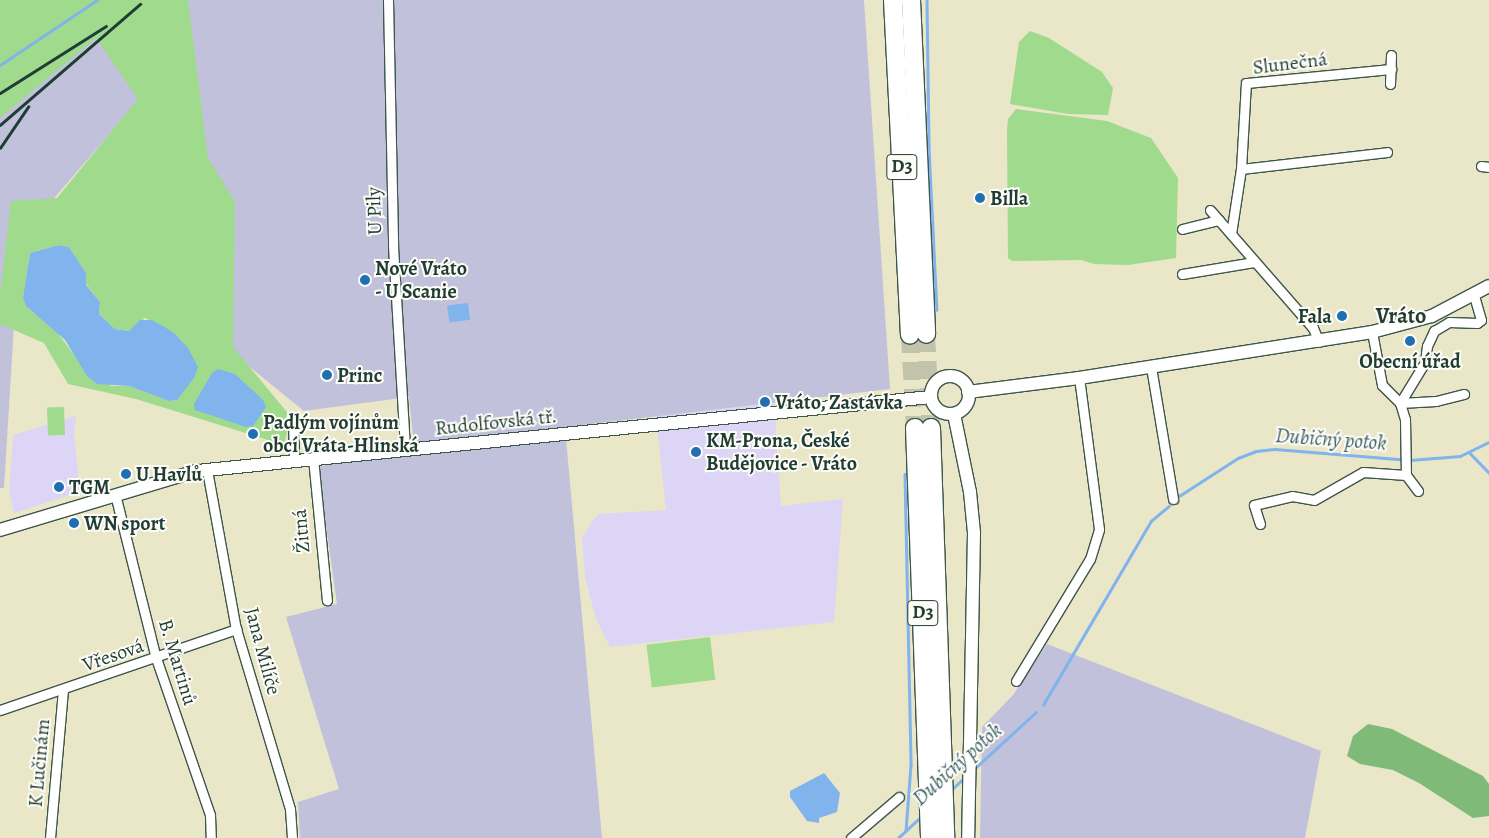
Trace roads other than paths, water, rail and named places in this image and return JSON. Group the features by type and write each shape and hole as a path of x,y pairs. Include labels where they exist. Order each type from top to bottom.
{"highway":[{"name":"D3","path":"893,0 918,334 911,0"},
{"name":"D3","path":"930,838 930,819 938,802 945,785 923,428 938,802 945,838"}],"main road":[{"path":"968,392 1079,378 1319,342 1372,332 1432,316 1474,296 1489,286"},
{"path":"944,377 957,378 968,392 964,408 954,414 936,408 931,397 934,384 944,377"},
{"name":"Rudolfovská tř.","path":"0,530 116,494 207,470 931,397"},
{"path":"954,414 970,492 974,533 968,838"}],"street":[{"name":"U Pily","path":"388,0 392,230 405,450"},
{"path":"1390,84 1391,54"},
{"name":"Slunečná","path":"1231,234 1241,169 1246,83 1391,69"},
{"path":"1241,169 1387,152"},
{"path":"1210,210 1216,221 1231,234 1313,328 1319,342"},
{"path":"1182,229 1216,221"},
{"path":"1182,274 1254,262"},
{"path":"1418,491 1406,475 1407,435 1400,403 1425,362 1427,346 1434,331 1449,322 1477,323 1481,320 1474,296"},
{"path":"1372,332 1382,386 1390,397 1400,403 1436,401 1464,394"},
{"path":"1151,367 1173,499"},
{"path":"1016,681 1090,559 1099,529 1079,378"},
{"path":"293,419 294,460"},
{"name":"Žitná","path":"313,458 327,600"},
{"name":"Jana Milíče","path":"207,470 236,629 290,809 292,838"},
{"path":"1260,524 1254,505 1292,496 1314,500 1363,472 1406,475"},
{"name":"B. Martinů","path":"116,494 156,658 210,815 211,838"},
{"name":"Vřesová","path":"0,710 63,690 236,629"},
{"name":"K Lučinám","path":"50,838 63,690"},
{"path":"851,838 900,797"}],"water":[{"path":"59,245 69,247 86,273 86,285 100,302 99,314 115,329 129,331 140,320 152,320 173,332 188,348 198,367 194,378 177,400 169,401 129,386 97,384 87,376 65,340 26,306 23,297 30,253"},
{"path":"468,303 470,320 449,322 447,306"},
{"path":"218,369 235,374 263,400 266,407 253,426 246,427 195,410 194,404 212,373"},
{"path":"824,773 840,793 837,812 819,818 819,823 807,821 790,797 790,791"}],"waterway":[{"path":"0,65 97,0"},
{"path":"927,0 929,148 937,310"},
{"name":"Dubičný potok","path":"1179,496 1238,458 1256,451 1275,449 1410,460 1460,456 1489,442"},
{"path":"1470,453 1489,473"},
{"path":"905,474 911,765 906,831"},
{"name":"Dubičný potok","path":"1043,705 1151,521 1169,506"},
{"name":"Dubičný potok","path":"974,769 1036,712"},
{"name":"Dubičný potok","path":"950,791 965,777"},
{"name":"Dubičný potok","path":"898,838 922,816"}],"tunnel":[{"path":"926,334 931,428"},
{"path":"910,335 915,428"}],"railway":[{"path":"0,125 140,4"},
{"path":"0,93 106,26"},
{"path":"0,148 28,107"}],"place":[{"name":"Billa","path":"980,198"},
{"name":"Nové Vráto - U Scanie","path":"365,280"},
{"name":"Fala","path":"1342,316"},
{"name":"Obecní úřad","path":"1410,341"},
{"name":"Princ","path":"327,375"},
{"name":"Vráto, Zastávka","path":"765,402"},
{"name":"Padlým vojínům obcí Vráta-Hlinská","path":"253,434"},
{"name":"KM-Prona, České Budějovice - Vráto","path":"696,452"},
{"name":"U Havlů","path":"126,474"},
{"name":"TGM","path":"59,487"},
{"name":"WN sport","path":"74,523"}],"district":[{"name":"Vráto","path":"1401,317"}]}
